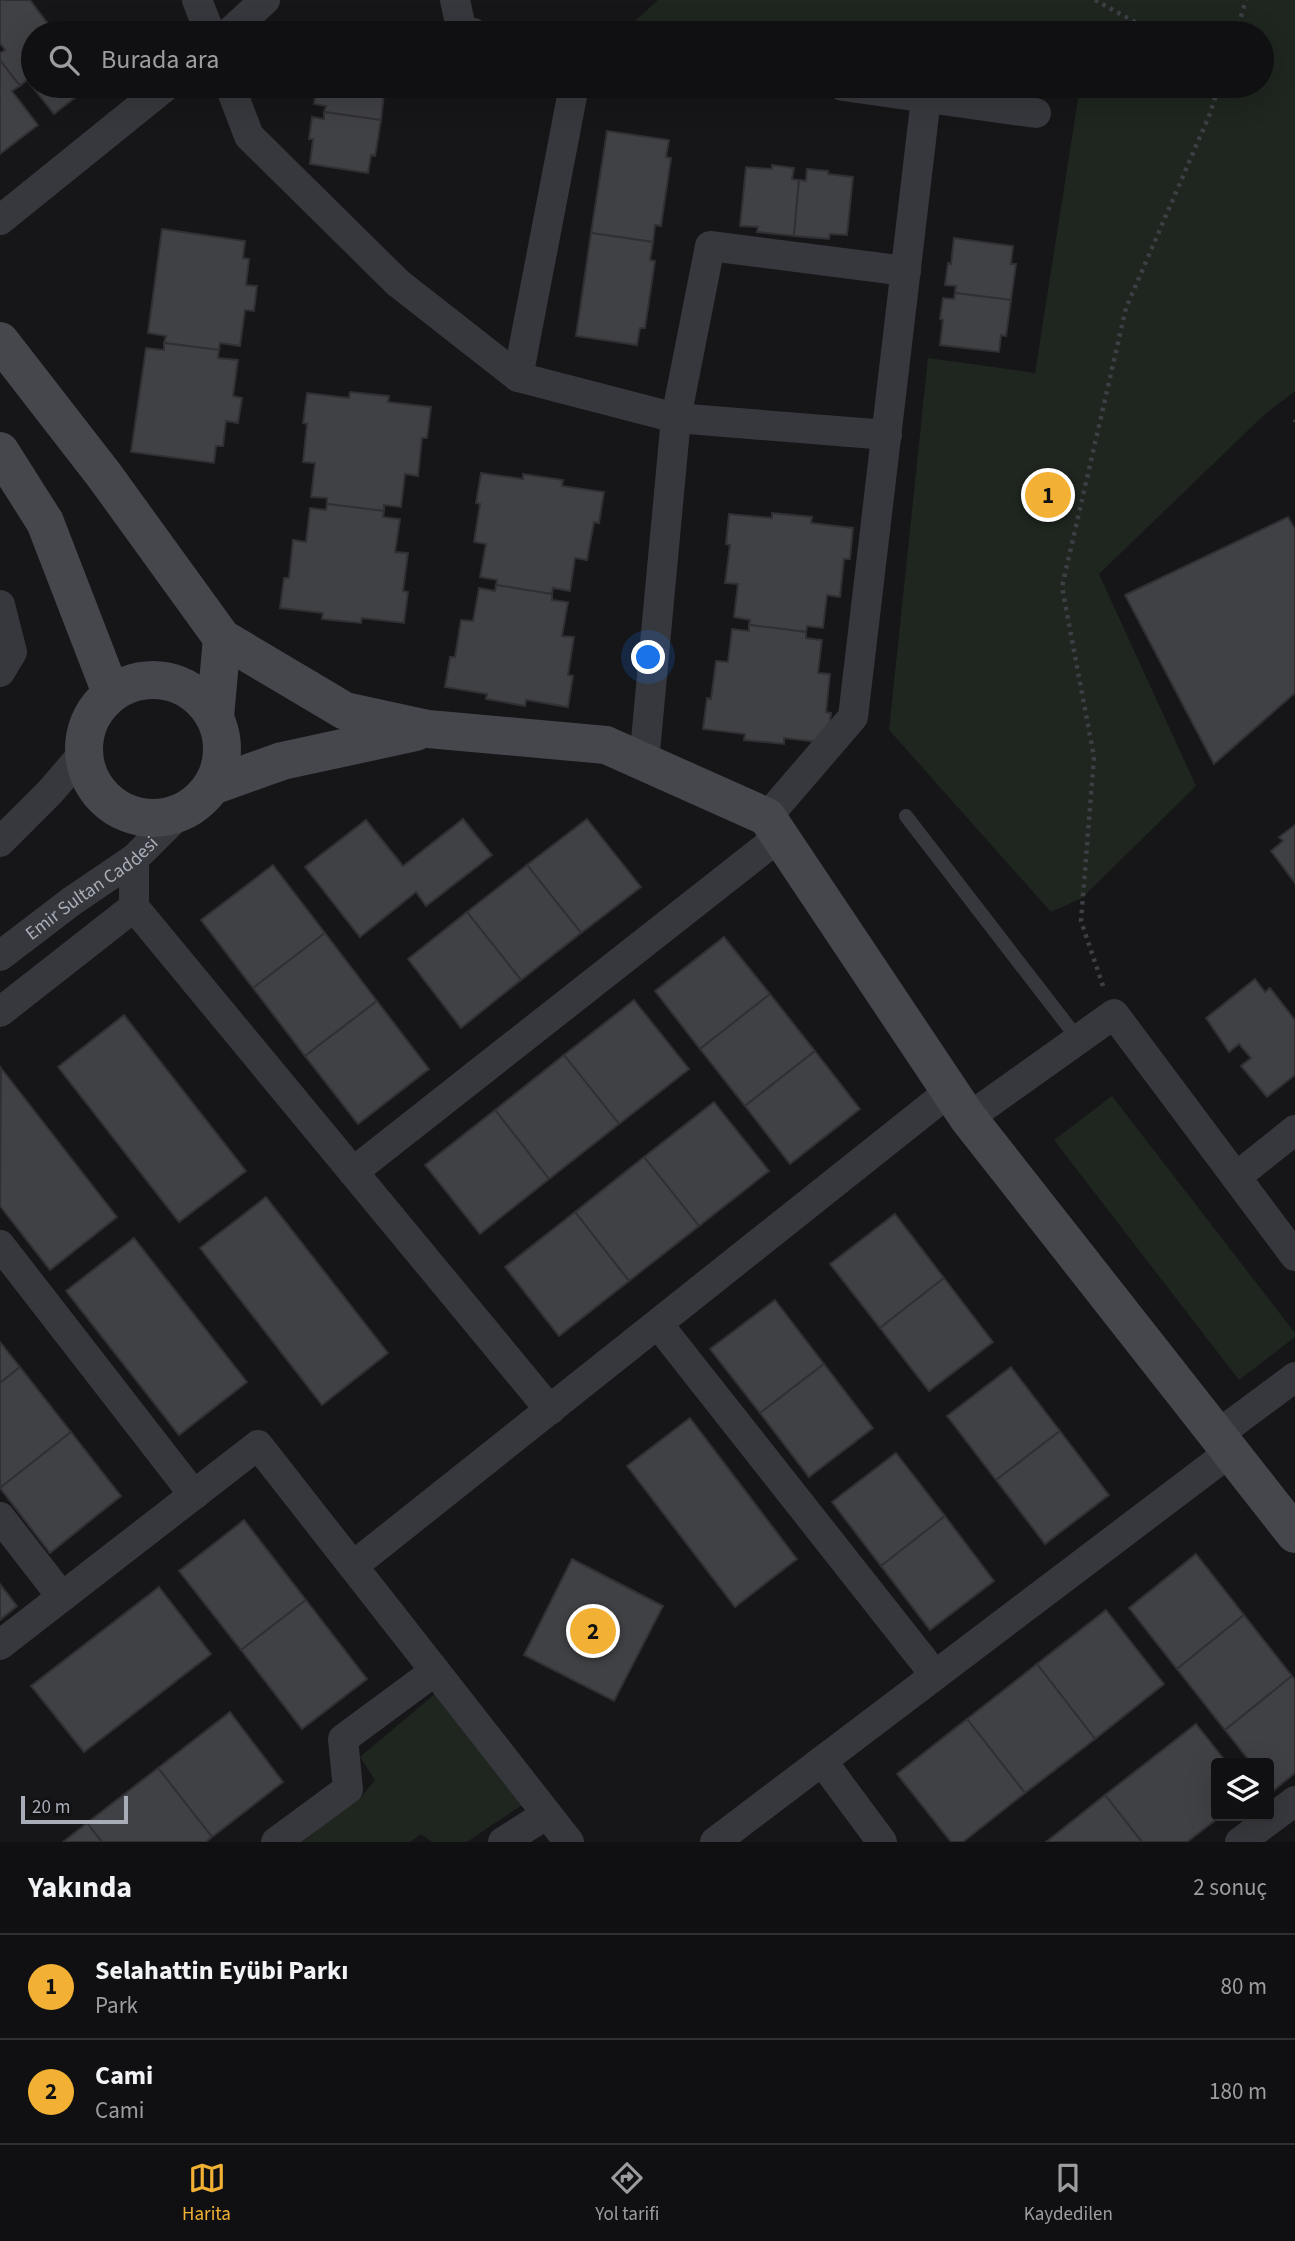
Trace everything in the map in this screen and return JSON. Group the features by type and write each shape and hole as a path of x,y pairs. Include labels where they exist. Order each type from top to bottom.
{"street":[{"path":"197,0 205,21"},
{"path":"242,21 265,0"},
{"path":"455,0 460,21"},
{"path":"1,218 151,98"},
{"path":"235,98 249,136 398,283 518,376 676,418 887,435"},
{"path":"518,376 572,98"},
{"path":"353,1172 774,826 853,718 926,98"},
{"path":"933,98 1036,113"},
{"path":"644,762 676,418 710,246 906,271"},
{"path":"0,341 104,475 222,638 345,711 429,729 606,745 774,826 959,1104 1295,1535"},
{"path":"0,451 45,522 111,693"},
{"path":"0,605 12,652 0,672"},
{"path":"215,717 222,638"},
{"path":"156,679 180,684 201,698 215,717 222,740 221,764 212,786 198,803 178,814 158,819 135,817 115,809 99,794 88,776 83,754 84,733 94,710 111,693 132,682 156,679"},
{"path":"212,786 282,761 429,729"},
{"path":"0,842 83,754"},
{"name":"Emir Sultan Caddesi","path":"0,956 72,901 134,859 178,814"},
{"path":"134,859 134,907 550,1410"},
{"path":"0,1012 134,907"},
{"path":"353,1566 658,1324 959,1104 1078,1039 1114,1014 1295,1256"},
{"path":"1236,1177 1295,1130"},
{"path":"0,1245 194,1495"},
{"path":"658,1324 935,1675"},
{"path":"715,1842 935,1675 1224,1443 1295,1377"},
{"path":"0,1645 258,1445 569,1842"},
{"path":"0,1517 62,1597"},
{"path":"276,1842 348,1789 343,1739 435,1671"},
{"path":"822,1761 882,1842"},
{"path":"1240,1842 1295,1801"},
{"path":"503,1842 547,1814"}],"lane":[{"path":"906,816 1078,1039"}],"path":[{"path":"1095,0 1133,21"},
{"path":"1240,21 1246,0"},
{"path":"1114,1014 1081,921 1094,757 1062,587 1126,309 1215,98"}],"shaded area":[{"path":"658,0 1295,0 1295,391 1264,415 1099,574 1196,786 1082,898 1051,912 889,730 928,358 1035,373 1078,98 1274,98 1274,21 635,21"},
{"path":"1112,1096 1295,1333 1295,1337 1239,1380 1054,1140"},
{"path":"436,1693 525,1803 467,1842 432,1842 421,1834 410,1842 302,1842 362,1796 375,1780 360,1757"}],"building":[{"path":"0,0 30,0 46,21 21,21 20,86 0,60 0,53 5,50 0,43"},
{"path":"0,60 20,86 12,91 38,125 0,154"},
{"path":"41,98 75,98 54,114"},
{"path":"315,98 384,98 381,120 324,112 326,106 314,104"},
{"path":"324,112 381,120 375,156 371,155 368,173 310,164 312,117 324,119"},
{"path":"607,131 669,140 666,157 671,158 661,226 655,225 653,242 591,233"},
{"path":"772,165 794,168 792,179 799,180 794,236 757,232 758,227 740,226 746,167 772,169"},
{"path":"807,169 853,177 847,235 830,234 829,239 794,236 799,180 806,181"},
{"path":"162,229 245,241 243,258 249,259 246,285 257,286 254,311 245,310 240,346 220,343 219,350 164,343 166,336 148,333"},
{"path":"591,233 653,242 650,260 655,261 645,328 640,328 637,345 576,336"},
{"path":"954,238 1013,246 1011,264 1016,264 1011,300 955,293 956,286 945,285"},
{"path":"955,293 1011,300 1006,336 1001,335 999,352 940,345 943,298 954,299"},
{"path":"164,343 219,350 218,358 238,360 233,396 242,398 238,423 226,421 223,446 216,446 214,463 131,452 146,348 164,350"},
{"path":"350,392 389,396 388,402 431,407 427,438 422,438 418,476 405,474 401,507 384,505 384,511 327,504 327,498 311,497 315,463 303,462 307,424 303,423 307,393 349,398"},
{"path":"481,473 523,479 523,474 563,480 562,486 604,492 599,523 594,522 587,560 575,558 570,591 553,588 552,594 496,585 497,580 480,577 486,544 474,542 480,504 476,503"},
{"path":"327,504 384,511 383,517 400,519 395,552 408,553 403,591 408,592 404,623 362,618 361,623 322,619 323,613 280,608 284,578 289,578 293,540 306,542 310,508 326,510"},
{"path":"772,513 812,517 811,523 853,528 850,559 844,559 840,597 827,595 823,628 807,626 806,632 749,625 750,620 734,617 738,584 725,583 730,545 726,544 729,514 772,518"},
{"path":"1288,517 1295,529 1295,693 1214,764 1125,595"},
{"path":"496,585 552,594 552,600 568,602 562,636 574,637 568,675 573,676 568,707 526,700 525,706 486,699 487,694 445,687 450,657 455,657 461,620 473,621 479,588 495,591"},
{"path":"749,625 806,632 806,638 822,640 818,673 830,674 826,712 831,713 827,743 784,738 784,744 744,740 745,734 703,729 707,698 711,699 716,661 728,662 732,629 749,631"},
{"path":"463,819 492,855 426,906 416,892 360,937 305,867 366,820 403,866"},
{"path":"587,819 641,887 581,933 527,865"},
{"path":"1295,825 1295,883 1271,851 1283,841 1279,837"},
{"path":"273,865 325,933 253,988 201,920"},
{"path":"527,865 581,933 521,980 467,912"},
{"path":"467,912 521,980 461,1028 408,959"},
{"path":"325,933 377,1001 305,1056 253,988"},
{"path":"724,937 770,994 700,1049 655,991"},
{"path":"1255,979 1265,992 1270,988 1295,1020 1295,1075 1267,1097 1241,1066 1251,1058 1239,1044 1229,1052 1206,1018"},
{"path":"770,994 815,1051 745,1106 700,1049"},
{"path":"634,1000 689,1069 619,1124 564,1055"},
{"path":"377,1001 429,1069 358,1124 305,1056"},
{"path":"124,1015 246,1171 179,1222 58,1067"},
{"path":"815,1051 860,1109 790,1164 745,1106"},
{"path":"564,1055 619,1124 549,1179 495,1110"},
{"path":"1,1068 117,1217 50,1270 0,1206"},
{"path":"714,1102 769,1171 699,1226 644,1157"},
{"path":"495,1110 549,1179 480,1234 425,1165"},
{"path":"644,1157 699,1226 629,1281 575,1212"},
{"path":"266,1197 388,1353 322,1405 200,1248"},
{"path":"575,1212 629,1281 559,1336 505,1267"},
{"path":"895,1214 944,1278 880,1328 830,1264"},
{"path":"134,1238 247,1382 179,1435 66,1291"},
{"path":"944,1278 993,1342 929,1391 880,1328"},
{"path":"775,1300 824,1364 760,1413 710,1349"},
{"path":"0,1342 20,1367 0,1383"},
{"path":"824,1364 873,1428 809,1477 760,1413"},
{"path":"20,1367 71,1432 0,1488 0,1383"},
{"path":"1011,1367 1060,1431 996,1480 947,1416"},
{"path":"690,1418 797,1559 735,1607 627,1466"},
{"path":"1060,1431 1109,1495 1045,1544 996,1480"},
{"path":"71,1432 121,1496 50,1553 0,1488"},
{"path":"896,1453 945,1516 881,1566 832,1502"},
{"path":"945,1516 994,1581 930,1630 881,1566"},
{"path":"244,1520 306,1600 241,1650 179,1571"},
{"path":"1196,1554 1244,1615 1177,1669 1129,1608"},
{"path":"572,1559 663,1606 614,1701 524,1655"},
{"path":"0,1584 17,1606 0,1620"},
{"path":"159,1587 211,1654 84,1752 31,1686"},
{"path":"306,1600 367,1679 302,1729 241,1650"},
{"path":"1106,1610 1164,1684 1095,1739 1037,1664"},
{"path":"1244,1615 1292,1676 1225,1730 1177,1669"},
{"path":"1037,1664 1095,1739 1025,1793 967,1719"},
{"path":"1292,1676 1295,1680 1295,1773 1274,1790 1274,1758 1247,1758 1225,1730"},
{"path":"230,1712 283,1782 212,1837 158,1768"},
{"path":"967,1719 1025,1793 963,1842 951,1842 897,1774"},
{"path":"1196,1724 1223,1758 1211,1758 1211,1821 1214,1821 1187,1842 1142,1842 1105,1795"},
{"path":"158,1768 212,1837 206,1842 102,1842 87,1823"},
{"path":"1105,1795 1142,1842 1046,1842"},
{"path":"87,1823 102,1842 63,1842"}],"place":[{"name":"Selahattin Eyübi Parkı","path":"1048,495"},
{"name":"Cami","path":"593,1631"}]}
